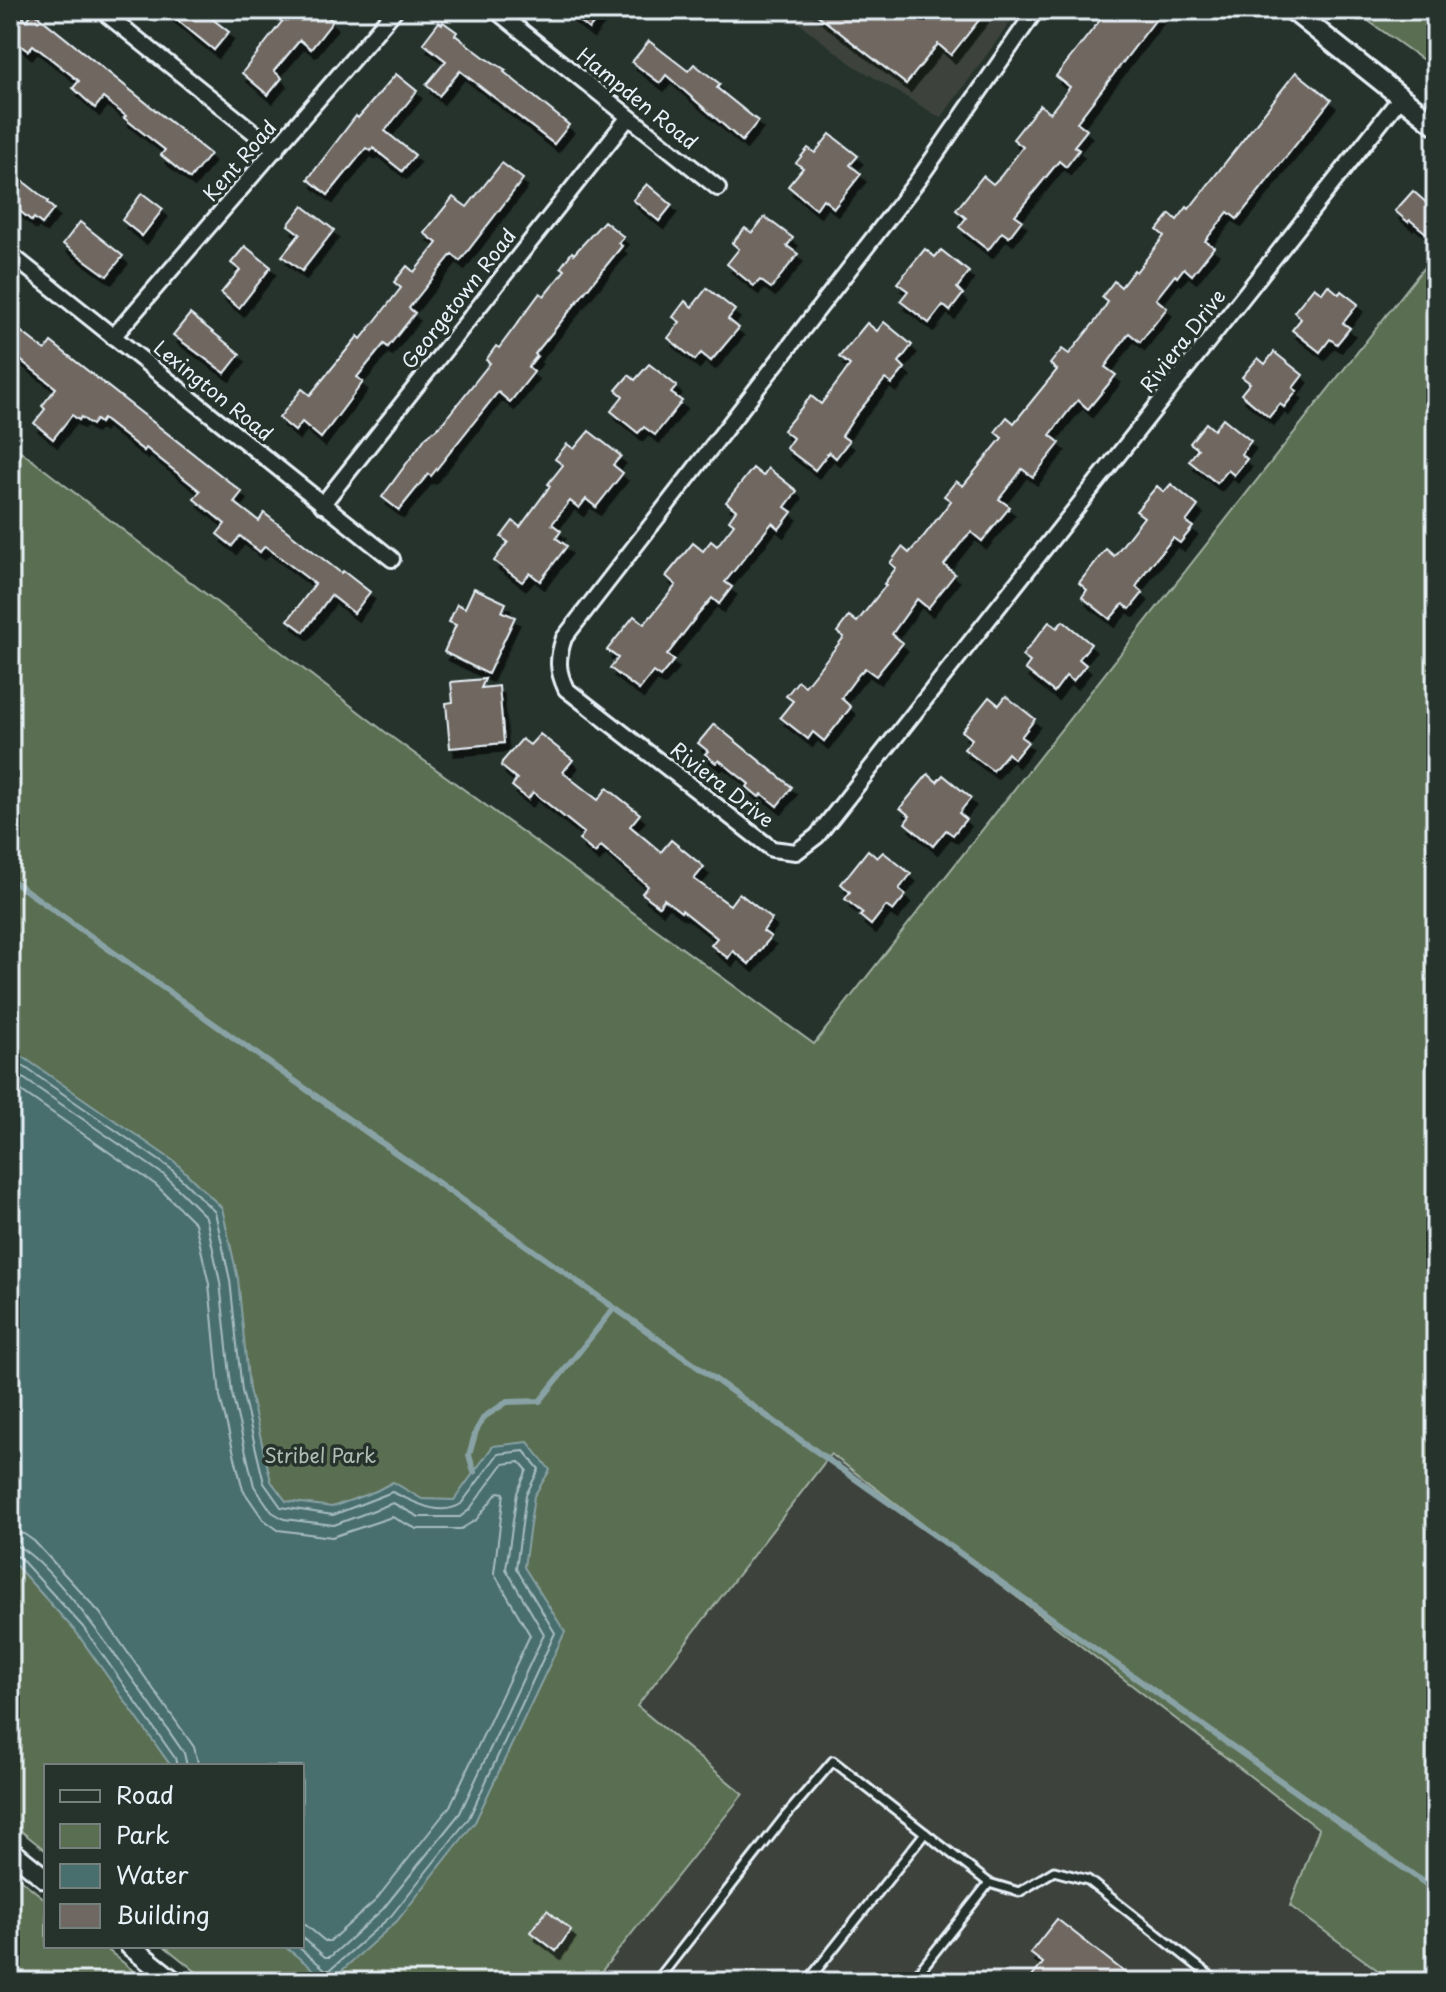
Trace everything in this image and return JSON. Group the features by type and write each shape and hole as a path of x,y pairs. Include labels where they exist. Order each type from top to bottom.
{"street":[{"path":"101,10 276,150"},
{"name":"Kent Road","path":"113,337 395,10"},
{"name":"Riviera Drive","path":"1036,10 918,180 573,626 564,638 558,655 557,672 566,689 772,849 796,852 817,836 1401,97"},
{"path":"1292,10 1436,125"},
{"name":"Hampden Road","path":"506,13 628,118 718,188"},
{"name":"Georgetown Road","path":"322,505 628,118"},
{"name":"Lexington Road","path":"10,254 392,559"},
{"path":"10,1850 44,1877"},
{"path":"132,1948 175,1982"}],"lane":[{"path":"656,1982 784,1818 833,1761 989,1883 1019,1892 1054,1871 1088,1880 1218,1982"},
{"path":"807,1982 925,1833"},
{"path":"911,1982 989,1883"}],"shaded area":[{"path":"782,10 1019,10 941,118 853,65"},
{"path":"831,1454 1319,1829 1394,1982 593,1982 743,1795 637,1706"}],"green space":[{"path":"1353,10 1436,10 1436,69"},
{"name":"Stribel Park","path":"1436,252 1436,1982 1394,1982 1290,1906 1319,1829 831,1454 637,1706 743,1794 593,1982 209,1982 166,1948 304,1948 304,1764 44,1764 44,1849 10,1822 10,443 393,738 814,1044"},
{"path":"10,1871 44,1898 44,1948 105,1948 147,1982 10,1982"}],"water":[{"path":"10,1048 175,1162 222,1208 238,1279 249,1389 271,1481 286,1501 332,1507 393,1482 422,1499 454,1500 493,1446 528,1442 550,1470 534,1496 524,1567 565,1632 475,1822 397,1921 329,1982 286,1948 304,1948 304,1764 170,1764 76,1632 10,1559"}],"building":[{"path":"10,10 27,20 33,12 210,154 190,179 161,155 165,150 124,118 126,116 103,98 95,108 73,88 79,81 33,45 28,51 10,37"},
{"path":"165,10 201,10 229,32 214,50"},
{"path":"291,10 319,10 333,21 311,49 300,40 274,71 282,78 268,95 242,73"},
{"path":"565,10 604,10 589,29"},
{"path":"811,10 987,10 951,55 938,44 906,84"},
{"path":"1108,10 1163,10 1077,122 1087,130 1074,146 1079,150 1066,167 1059,161 1015,215 1022,220 1009,237 1002,232 988,250 959,227 966,218 956,210 983,176 993,184 1000,177 1023,147 1013,139 1040,105 1050,113 1070,87 1056,76"},
{"path":"439,22 506,70 504,72 569,125 554,144 460,71 439,96 426,85 446,61 423,43"},
{"path":"649,41 688,71 694,64 720,84 717,88 758,121 742,141 666,75 660,83 632,62"},
{"path":"1296,72 1331,100 1237,219 1228,212 1205,241 1214,247 1192,275 1184,268 1156,299 1167,308 1140,342 1129,333 1105,367 1116,375 1088,409 1078,400 1070,409 1050,435 1060,443 1033,477 1022,469 999,499 1010,507 982,541 971,532 965,538 944,565 955,574 928,608 917,599 892,634 903,643 876,676 865,668 859,674 841,698 851,707 824,741 813,732 808,739 780,717 793,701 786,696 798,681 805,686 844,637 837,632 849,616 857,622 886,585 896,568 890,563 902,547 909,553 951,501 944,496 956,481 963,486 1002,438 995,432 1007,417 1014,423 1057,370 1050,364 1062,349 1069,354 1097,319 1108,302 1102,297 1114,281 1121,287 1134,270 1136,272 1164,236 1157,230 1170,214 1177,220 1187,207 1189,209"},
{"path":"396,74 417,91 385,131 415,155 402,171 373,148 371,151 366,148 328,195 308,179 356,116 358,118"},
{"path":"830,134 858,156 850,165 861,174 834,208 823,199 816,209 788,186 803,168 796,163 808,148 815,153"},
{"path":"502,163 523,179 460,261 452,254 409,308 415,313 388,347 384,344 357,377 363,382 321,438 302,422 295,431 279,418 302,389 310,395 358,336 361,339 401,288 394,282 407,266 414,272 437,243 424,233 453,197 467,207"},
{"path":"10,171 54,209 42,224 34,218 32,221 10,203"},
{"path":"647,184 672,205 659,221 633,200"},
{"path":"1413,191 1436,211 1436,241 1395,211"},
{"path":"142,193 163,209 142,236 122,220"},
{"path":"303,206 334,230 302,271 282,256 300,234 288,225"},
{"path":"765,217 793,238 787,246 798,254 771,288 760,280 754,286 727,264 739,249 732,243 745,228 752,233"},
{"path":"604,221 624,237 618,243 622,246 535,354 537,356 528,367 534,372 510,402 498,392 431,476 428,474 399,510 382,497 426,437 440,426 490,363 486,360 496,346 499,348 540,293 544,296 565,270 561,267 572,252 574,254"},
{"path":"80,222 123,256 107,276 63,244"},
{"path":"245,246 271,267 239,308 221,293 240,270 231,263"},
{"path":"925,249 935,257 941,250 969,272 957,288 963,294 950,311 943,305 929,323 900,301 908,291 897,283"},
{"path":"1328,285 1358,304 1343,323 1350,328 1337,344 1330,339 1320,352 1292,330 1301,319 1294,312 1314,287 1322,293"},
{"path":"707,288 735,310 728,319 739,328 711,361 701,353 695,360 668,338 680,322 673,317 685,301 692,307"},
{"path":"190,314 240,354 225,373 173,335"},
{"path":"884,322 912,345 899,362 905,368 892,384 885,379 855,416 842,436 849,441 836,458 829,452 815,470 786,448 793,438 783,430 811,396 821,404 850,365 839,357 867,323 877,331"},
{"path":"10,323 45,350 51,342 242,492 234,502 259,521 264,513 370,592 354,613 331,595 304,632 288,620 315,584 265,546 260,552 240,536 232,546 217,534 225,524 194,499 200,491 146,448 144,451 103,419 100,423 96,420 92,425 72,415 53,439 34,423 56,388 10,352"},
{"path":"1274,352 1303,375 1293,388 1297,391 1284,407 1280,404 1269,417 1241,394 1250,383 1242,377 1258,358 1265,364"},
{"path":"649,364 677,386 671,393 682,401 655,435 644,427 638,433 611,411 623,396 616,390 629,375 635,380"},
{"path":"1223,418 1251,441 1241,454 1247,459 1234,475 1228,470 1217,483 1189,461 1198,449 1190,443 1206,423 1214,430"},
{"path":"589,431 621,456 613,465 623,473 596,507 586,499 579,508 570,501 552,524 561,531 556,538 567,546 540,581 530,573 522,582 494,561 508,542 501,537 513,521 520,527 550,486 548,484 563,465 555,459 567,444 574,449"},
{"path":"753,468 763,476 768,468 797,491 785,507 792,512 779,529 772,523 725,582 732,587 719,604 712,598 667,655 674,660 660,677 653,672 639,690 610,668 618,658 607,650 634,616 644,624 652,615 676,585 666,576 693,543 703,551 711,541 717,546 734,524 729,520 736,510 726,502"},
{"path":"1171,484 1198,506 1186,522 1193,527 1180,543 1173,538 1146,571 1136,587 1143,593 1130,609 1123,604 1110,619 1082,597 1087,590 1079,583 1106,549 1114,556 1144,517 1136,511 1157,486 1164,492"},
{"path":"474,588 506,603 502,612 515,617 488,674 444,652 456,625 449,622 457,604 465,608"},
{"path":"1063,621 1091,644 1079,659 1086,665 1073,681 1066,676 1054,692 1025,669 1030,662 1022,656 1049,622 1057,628"},
{"path":"485,679 481,688 499,686 504,743 450,748 446,703 453,702 451,682"},
{"path":"1006,696 1035,719 1021,737 1028,742 1014,759 1008,753 993,771 964,749 972,739 962,731 989,697 999,705"},
{"path":"714,724 792,787 777,806 762,794 759,797 747,787 749,784 719,760 716,763 705,754 708,751 698,743"},
{"path":"540,734 573,760 563,772 571,779 598,800 607,788 640,814 630,826 661,852 671,840 704,867 694,879 730,905 739,893 772,919 763,931 771,937 749,964 733,951 728,958 711,945 717,938 682,910 664,899 659,906 642,893 648,886 601,846 595,853 579,840 584,833 533,792 528,799 512,786 517,779 501,766 502,762 522,739 530,745"},
{"path":"928,774 937,782 943,775 971,798 959,813 966,819 953,835 946,830 933,846 905,823 910,816 900,808"},
{"path":"868,850 877,858 883,852 911,874 899,889 906,895 893,911 886,906 871,925 860,916 863,913 845,899 850,892 841,884"},
{"path":"547,1910 571,1930 556,1951 531,1932"},
{"path":"1057,1919 1137,1982 1028,1982 1043,1963 1030,1953"}],"waterway":[{"path":"10,879 1436,1891"},
{"path":"474,1472 469,1455 484,1417 507,1402 540,1401 614,1308"}]}
